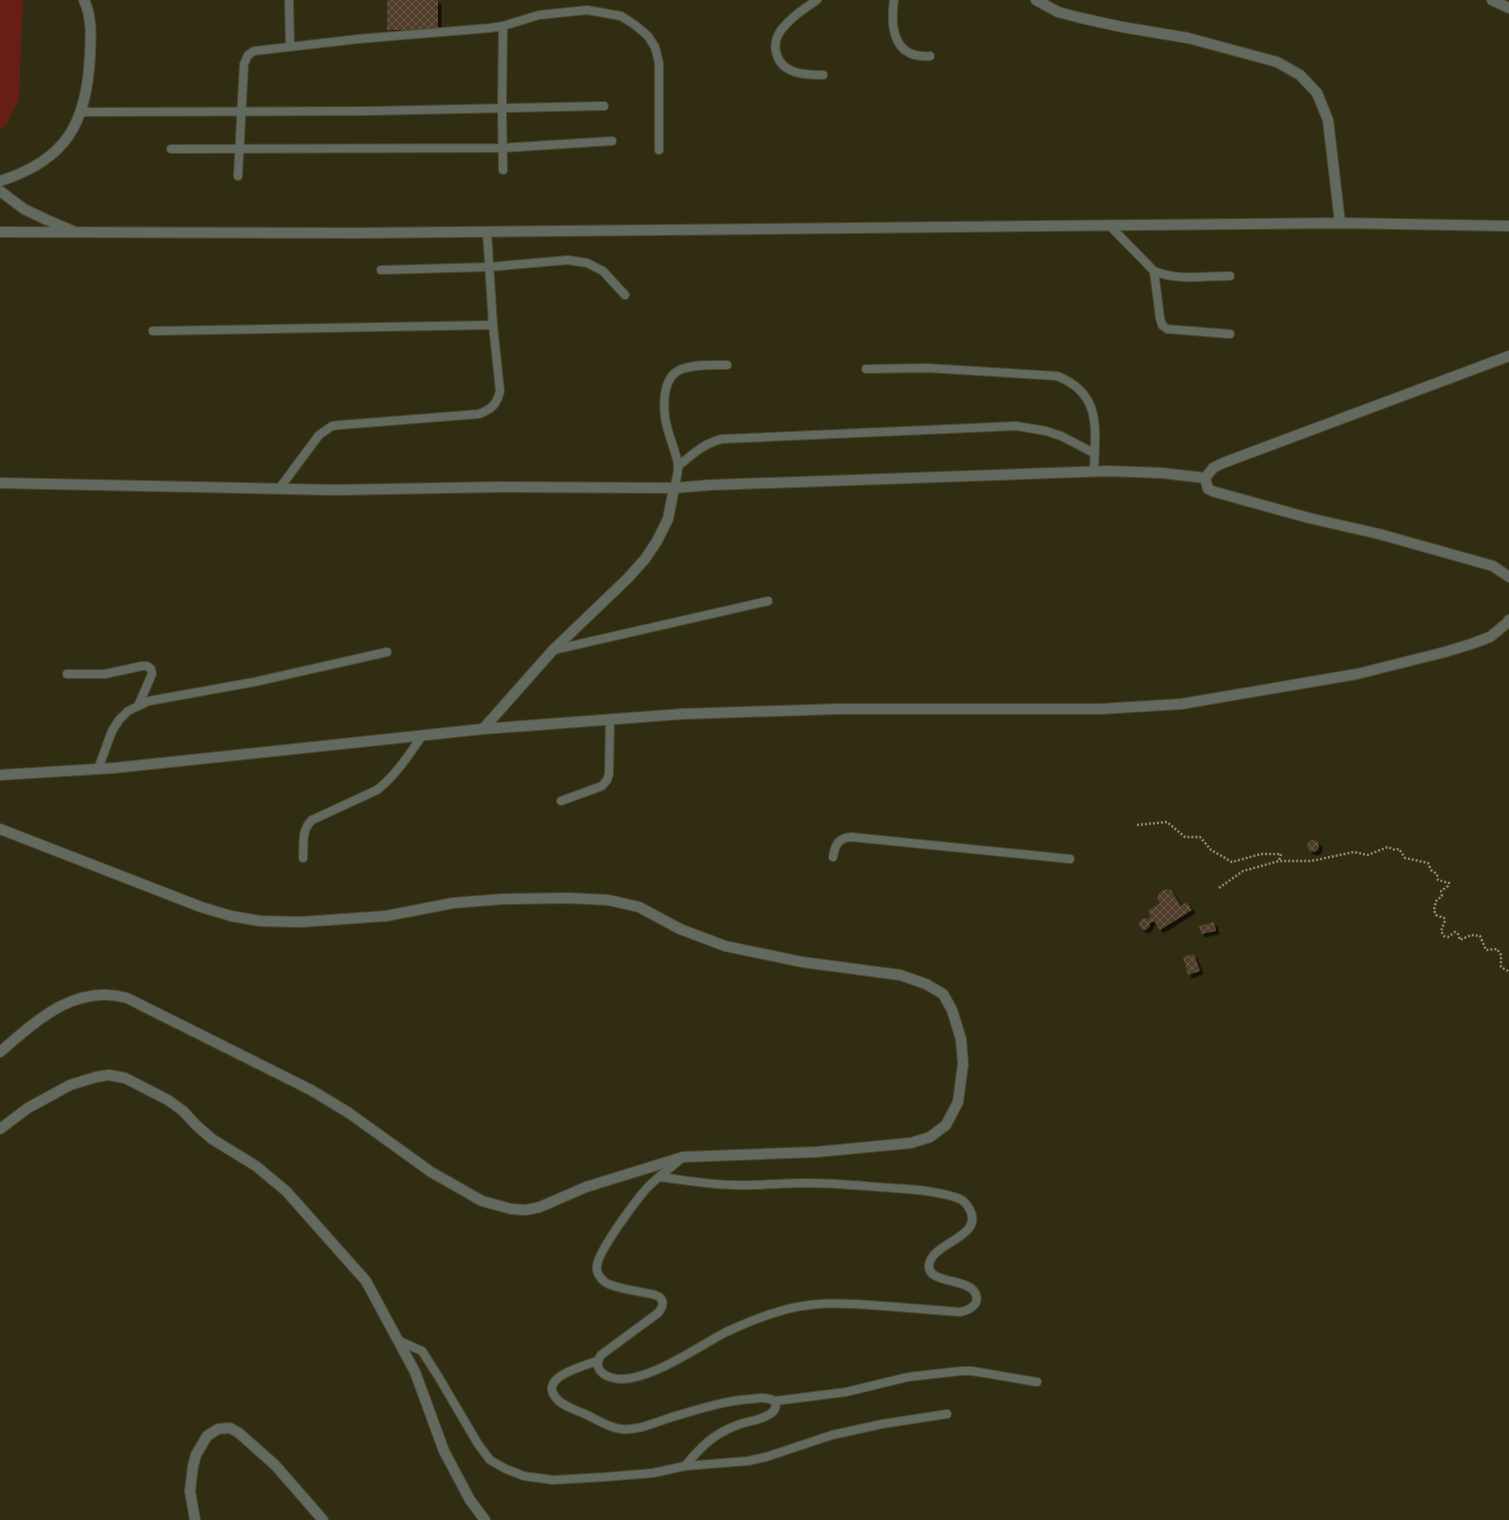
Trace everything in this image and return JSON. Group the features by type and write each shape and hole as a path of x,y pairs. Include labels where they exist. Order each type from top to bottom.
{"street":[{"path":"0,181 24,172 43,162 56,152 68,139 82,112 89,81 91,30 84,0"},
{"path":"1036,0 1058,12 1081,18 1122,27 1188,38 1276,62 1300,75 1316,93 1328,120 1340,223"},
{"path":"1492,0 1509,8"},
{"path":"0,191 24,209 78,233"},
{"path":"0,232 360,234 1340,223 1509,226"},
{"path":"1205,478 1213,468 1223,462 1509,356"},
{"path":"0,483 335,490 497,487 674,488 710,485 1094,471 1162,473 1205,478"},
{"path":"1205,478 1208,488 1215,492 1308,518 1379,534 1493,566 1509,577"},
{"path":"484,729 553,650 628,578 645,559 657,541 668,519 674,488"},
{"path":"0,775 98,769 484,729 682,714 838,708 1100,709 1181,704 1357,674 1445,652 1490,637 1509,620"},
{"path":"0,829 201,907 231,916 260,921 301,922 386,916 453,903 503,898 568,898 608,900 638,907 680,929 725,946 802,962 900,975 926,984 943,994 952,1010 961,1039 963,1064 958,1102 946,1125 930,1136 911,1143 816,1152 683,1157 586,1187 540,1207 526,1210 511,1210 482,1201 431,1172 349,1113 311,1090 127,998 106,994 88,996 69,1002 42,1017 0,1052"},
{"path":"0,1129 28,1108 48,1096 70,1086 96,1077 109,1075 125,1078 148,1089 182,1111 212,1139 256,1166 286,1191 366,1281 415,1372 444,1451 470,1500 486,1520"},
{"path":"195,1520 190,1491 196,1455 208,1436 218,1429 230,1428 239,1433 275,1465 323,1520"}],"lane":[{"path":"289,0 290,46"},
{"path":"817,0 797,13 788,22 780,31 776,39 775,46 777,57 784,66 794,72 808,75 823,75"},
{"path":"894,0 891,17 893,32 900,46 913,56 930,56"},
{"path":"238,176 244,64 248,55 254,51 290,46 503,26 539,15 587,10 621,16 648,36 655,47 659,63 659,150"},
{"path":"503,26 503,170"},
{"path":"82,112 242,112 502,109 604,106"},
{"path":"171,149 502,148 612,141"},
{"path":"1109,225 1154,271 1163,275 1177,277 1230,276"},
{"path":"279,489 319,435 332,426 480,414 494,407 498,400 500,391 493,325 487,232"},
{"path":"381,270 489,267 568,260 587,263 603,271 625,295"},
{"path":"1154,271 1160,318 1162,325 1166,329 1230,334"},
{"path":"153,331 493,325"},
{"path":"674,488 678,466 665,417 664,399 667,383 674,373 682,369 693,366 728,365"},
{"path":"866,369 927,368 1057,376 1070,381 1080,389 1089,401 1094,417 1094,471"},
{"path":"678,466 712,441 722,439 1008,426 1046,431 1062,436 1094,453"},
{"path":"553,650 768,601"},
{"path":"98,769 112,731 119,720 128,711 149,701 254,682 387,652"},
{"path":"67,674 105,674 147,666 151,669 152,674 150,683 138,706"},
{"path":"561,800 602,786 607,780 609,774 610,719"},
{"path":"303,858 304,831 307,825 312,820 377,790 396,772 422,736"},
{"path":"833,857 834,847 839,840 851,838 1070,859"},
{"path":"683,1157 647,1189 628,1213 601,1253 596,1267 600,1276 606,1283 659,1296 663,1303 662,1308 658,1313 605,1351 598,1361 559,1376 553,1382 552,1388 553,1395 558,1401 611,1426 621,1429 631,1429 732,1400 766,1398 775,1401 846,1392 908,1377 972,1371 1037,1382"},
{"path":"598,1361 598,1366 604,1375 619,1380 644,1375 746,1323 775,1312 800,1306 832,1302 960,1312 970,1309 976,1301 974,1291 968,1286 941,1279 933,1274 929,1268 929,1264 933,1256 966,1231 972,1224 973,1215 968,1207 960,1200 921,1190 808,1183 734,1185 660,1176"},
{"path":"397,1340 422,1351 478,1444 490,1460 506,1469 524,1476 553,1480 653,1473 685,1466 748,1461 766,1457 846,1432 882,1424 947,1414"},
{"path":"685,1466 703,1444 735,1426 763,1418 772,1413 776,1407 775,1401"}],"path":[{"path":"1137,825 1167,822 1184,837 1200,837 1211,850 1232,862 1261,854 1281,854 1279,861"},
{"path":"1219,888 1243,871 1279,861 1311,861 1354,852 1368,854 1388,847 1395,850 1399,849 1405,858 1428,863 1431,870 1437,874 1438,880 1449,883 1448,886 1441,892 1442,896 1436,901 1434,910 1436,915 1444,918 1445,921 1441,931 1444,936 1448,937 1455,932 1458,934 1460,940 1471,935 1480,936 1486,950 1497,949 1501,955 1501,967 1509,973"}],"shaded area":[{"path":"0,0 23,0 19,99 7,124 0,129"}],"building":[{"path":"387,0 438,0 438,31 387,30"},
{"path":"1311,840 1315,840 1319,846 1315,852 1311,852 1307,848 1307,844"},
{"path":"1165,889 1171,890 1181,906 1187,902 1192,910 1160,930 1154,921 1150,923 1146,930 1142,929 1139,925 1140,921 1144,918 1148,919 1151,917 1148,911 1160,903 1157,899 1159,893"},
{"path":"1214,922 1216,931 1201,934 1199,926"},
{"path":"1194,954 1200,971 1188,975 1183,957"}]}
